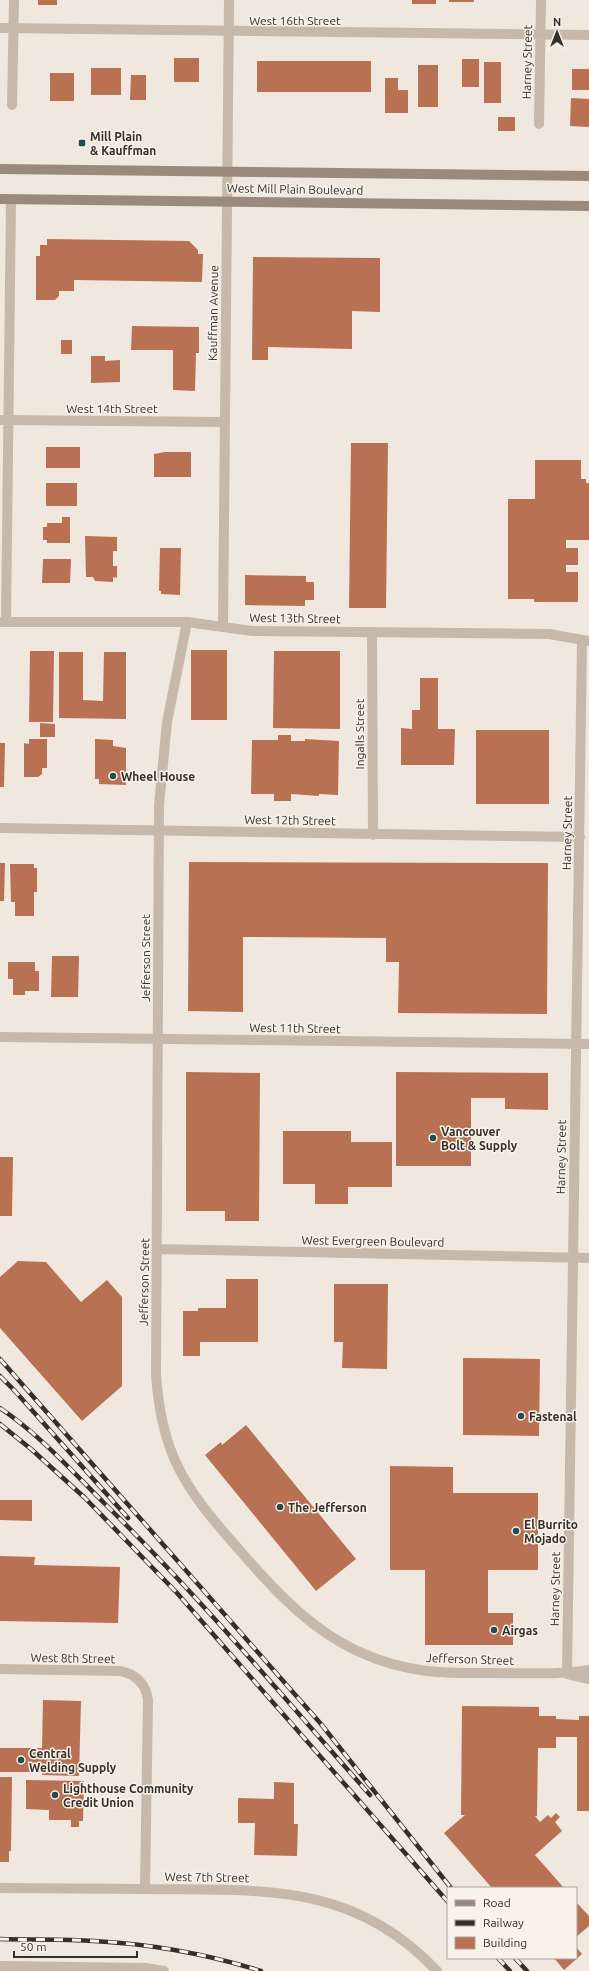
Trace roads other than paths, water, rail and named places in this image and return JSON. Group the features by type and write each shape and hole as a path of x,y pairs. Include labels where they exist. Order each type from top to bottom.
{"main road":[{"name":"West Mill Plain Boulevard","path":"0,169 589,176"},
{"name":"West Mill Plain Boulevard","path":"0,199 589,206"}],"street":[{"path":"12,105 14,0"},
{"name":"Kauffman Avenue","path":"223,626 224,422 229,172 229,0"},
{"name":"Harney Street","path":"539,124 541,0"},
{"name":"West 16th Street","path":"0,28 229,32 589,35"},
{"path":"3,622 5,420 11,199"},
{"name":"West 14th Street","path":"5,420 224,422"},
{"name":"West 13th Street","path":"3,622 187,622 252,631 549,634 586,641"},
{"name":"Jefferson Street","path":"187,622 167,722 159,805 156,1374 159,1410 170,1448 180,1473 193,1494 275,1591 308,1621 342,1644 394,1664 419,1670 444,1672 567,1674"},
{"name":"Ingalls Street","path":"372,632 373,835"},
{"name":"Harney Street","path":"567,1674 572,1258 580,837 586,641"},
{"name":"West 12th Street","path":"0,828 159,832 580,837"},
{"name":"West 11th Street","path":"0,1037 589,1044"},
{"name":"West Evergreen Boulevard","path":"157,1249 589,1258"},
{"name":"West 8th Street","path":"0,1670 120,1671 135,1676 142,1684 148,1700 145,1889"},
{"path":"567,1674 589,1670"},
{"path":"567,1674 589,1679"},
{"name":"West 7th Street","path":"0,1888 262,1890 301,1895 356,1913 403,1940 437,1971"},
{"path":"0,1966 146,1969 164,1971"}],"railway":[{"path":"0,1359 321,1724 450,1887"},
{"path":"0,1376 128,1518"},
{"path":"0,1408 42,1441 174,1574 370,1795"},
{"path":"0,1424 31,1449 85,1498 177,1593 447,1901"},
{"path":"0,1939 82,1940 158,1947 199,1955 261,1971"},
{"path":"499,1959 510,1971"},
{"path":"516,1959 527,1971"}],"place":[{"name":"Mill Plain & Kauffman","path":"82,143"},
{"name":"Wheel House","path":"113,776"},
{"name":"Vancouver Bolt & Supply","path":"433,1138"},
{"name":"Fastenal","path":"521,1416"},
{"name":"The Jefferson","path":"280,1507"},
{"name":"El Burrito Mojado","path":"516,1531"},
{"name":"Airgas","path":"494,1630"},
{"name":"Central Welding Supply","path":"21,1760"},
{"name":"Lighthouse Community Credit Union","path":"55,1795"}]}
